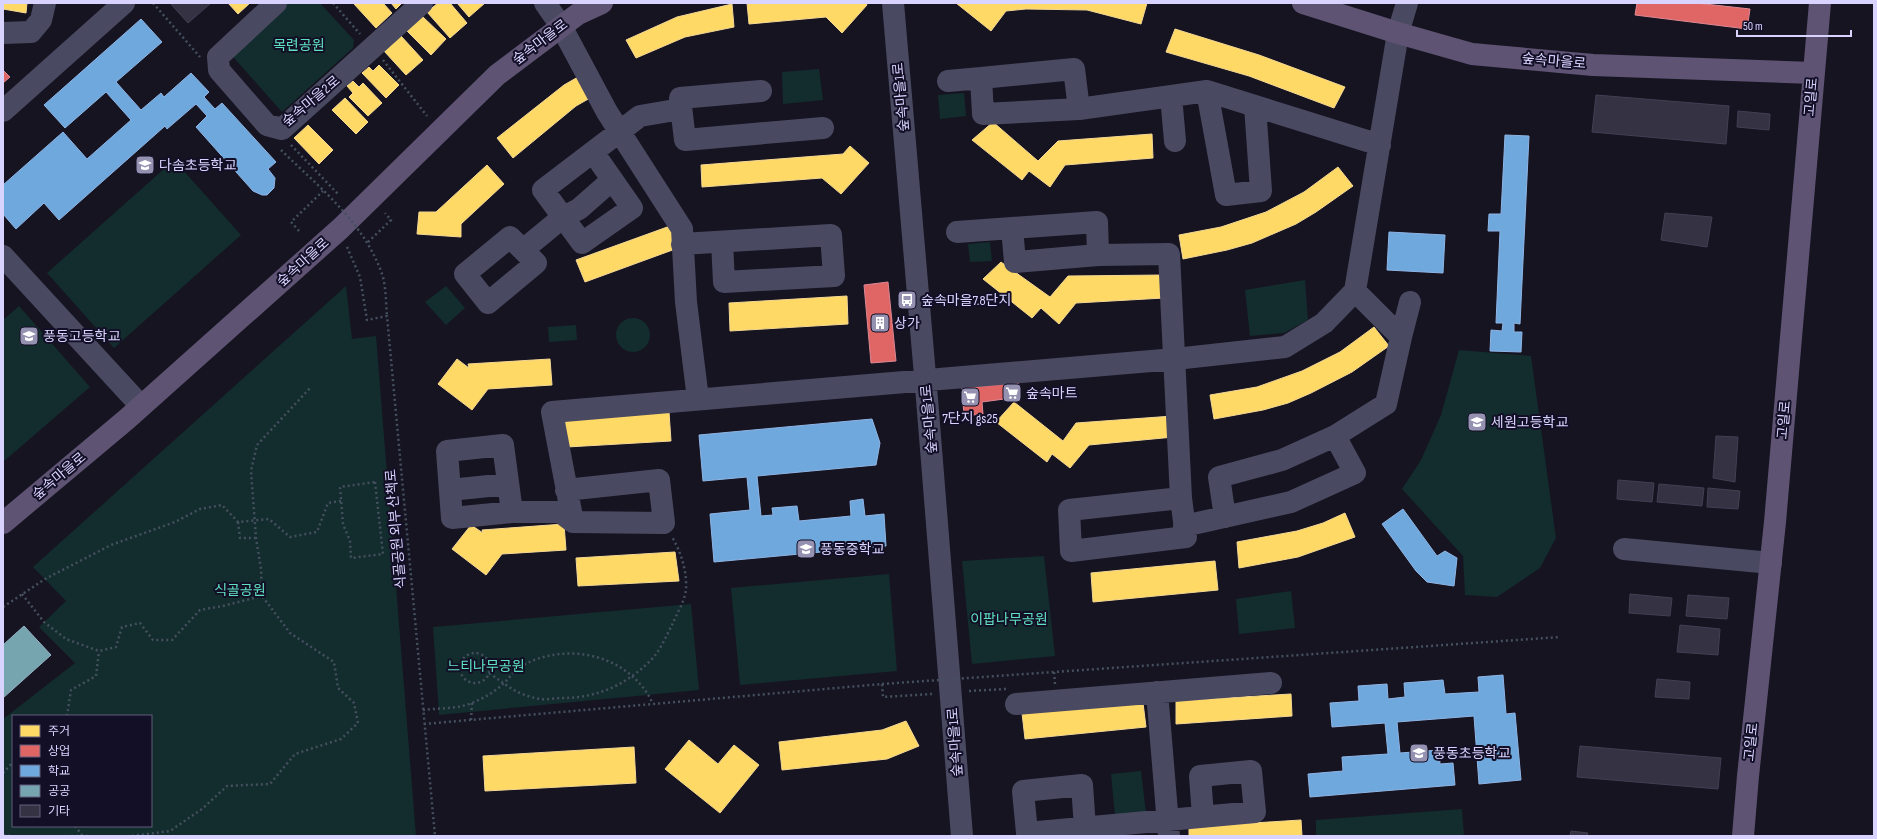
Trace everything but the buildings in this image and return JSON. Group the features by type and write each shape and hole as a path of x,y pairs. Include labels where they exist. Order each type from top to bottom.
{"main road":[{"name":"숲속마을로","path":"3,523 140,406 340,228 497,75 578,14 602,3"},
{"name":"숲속마을로","path":"1303,3 1398,33 1480,54 1593,65 1813,73"},
{"name":"고일로","path":"1743,836 1771,563 1820,3"}],"street":[{"path":"3,33 31,32 41,20 44,3"},
{"path":"3,111 124,3"},
{"name":"숲속마을2로","path":"276,3 218,57 219,70 268,125 282,129 422,3"},
{"path":"545,3 561,26 619,132 682,228 686,302 698,399"},
{"name":"숲속마을1로","path":"893,3 926,380 962,836"},
{"path":"573,522 552,412 1175,359 1284,347 1324,322 1356,291 1398,33 1407,3"},
{"path":"948,80 1074,69 1079,109"},
{"path":"981,78 983,114 1079,109 1207,91 1380,145"},
{"path":"761,91 680,98 685,140 823,128"},
{"path":"1207,91 1226,195 1261,191 1255,106"},
{"path":"1171,96 1175,141"},
{"path":"593,152 632,208 582,243 543,190 640,116 681,109"},
{"path":"523,250 563,216 579,209 612,180"},
{"path":"957,232 1097,222 1098,255"},
{"path":"1012,228 1015,262 1098,255 1169,254 1181,498 1186,537 1071,551 1069,510 1181,498"},
{"path":"682,244 831,235 834,276 724,282 722,242"},
{"path":"3,256 140,406"},
{"path":"1356,291 1401,337"},
{"path":"1225,517 1219,477 1282,460 1335,436 1386,404 1410,302"},
{"path":"1184,526 1291,502 1355,473 1335,436"},
{"path":"512,512 504,445 447,450 452,518 512,512 560,512 573,522 664,523 659,480 566,490"},
{"path":"450,490 508,484"},
{"path":"1624,549 1771,563"},
{"path":"1016,704 1271,683"},
{"path":"1158,692 1169,828"},
{"path":"1085,828 1169,828 1203,816"}],"path":[{"name":"식골공원 외부 산책로","path":"338,194 289,143 281,150 324,191 362,233 371,247 383,278 435,836"},
{"path":"299,230 291,222 324,191"},
{"path":"368,242 391,220 385,213"},
{"path":"347,247 360,277 367,320 387,316"},
{"path":"132,836 170,831 202,809 227,786 270,784 295,754 341,740 358,723 354,703 338,688 334,662 290,633 262,596 261,569 256,538 252,471 257,445 311,387"},
{"path":"375,482 383,554 351,558 350,541 343,524 341,501 340,487 375,482"},
{"path":"238,522 269,519 290,537 317,532 328,503 341,501"},
{"path":"3,607 45,579 110,546 175,522 200,508 222,505 238,522 240,538 256,538"},
{"path":"490,673 517,693 542,699 576,698 597,695 614,688 650,662 663,643 682,604 686,589 681,552 664,523"},
{"path":"22,594 44,622 66,639 99,651 116,647 122,627 140,623 153,640 172,640 200,610 262,596"},
{"path":"424,724 882,684 1560,637"},
{"path":"67,715 71,690 96,676 99,651"},
{"path":"423,710 472,703 490,695 518,668 535,659 551,654 568,652 588,654 608,661 631,676 649,695 653,704"},
{"path":"480,653 488,659 490,673 487,677 478,682 469,681 462,674 461,669 463,660 470,654 480,653"},
{"path":"882,684 883,697 934,694"},
{"path":"471,720 472,703"},
{"path":"3,773 12,763"},
{"path":"76,827 82,836"},
{"path":"3,835 11,836"},
{"path":"71,836 88,836"}],"green space":[{"name":"목련공원","path":"287,3 320,3 354,40 353,48 282,112 234,58 235,49"},
{"path":"819,69 823,100 783,104 782,72"},
{"path":"964,93 966,116 940,119 938,95"},
{"path":"174,160 241,235 114,348 47,273"},
{"path":"990,242 992,261 970,262 968,244"},
{"path":"1305,280 1308,320 1284,333 1250,336 1245,290"},
{"name":"식골공원","path":"346,286 352,339 376,336 416,836 3,836 3,719 75,663 39,627 66,601 33,567"},
{"path":"446,286 465,308 446,325 425,302"},
{"name":"풍동고등학교","path":"19,306 90,387 3,462 3,320"},
{"path":"633,318 645,323 650,335 645,347 633,352 621,347 616,335 621,323"},
{"path":"576,325 577,340 549,342 548,327"},
{"path":"1459,350 1531,356 1556,538 1540,568 1497,597 1465,595 1463,556 1402,489 1421,460 1441,415"},
{"name":"이팝나무공원","path":"1044,556 1055,656 972,664 962,561"},
{"path":"889,574 897,671 740,685 731,588"},
{"path":"1291,591 1295,628 1239,634 1236,599"},
{"name":"느티나무공원","path":"691,604 699,690 439,715 433,627"},
{"path":"1141,771 1146,813 1115,816 1111,774"},
{"path":"1462,809 1464,836 1316,836 1316,820"}],"place":[{"name":"다솜초등학교","path":"145,165"},
{"name":"숲속마을7.8단지","path":"907,300"},
{"name":"상가","path":"880,323"},
{"name":"풍동고등학교","path":"29,336"},
{"name":"숲속마트","path":"1012,393"},
{"name":"7단지 gs25","path":"970,397"},
{"name":"세원고등학교","path":"1477,422"},
{"name":"풍동중학교","path":"806,549"},
{"name":"풍동초등학교","path":"1419,753"}]}
